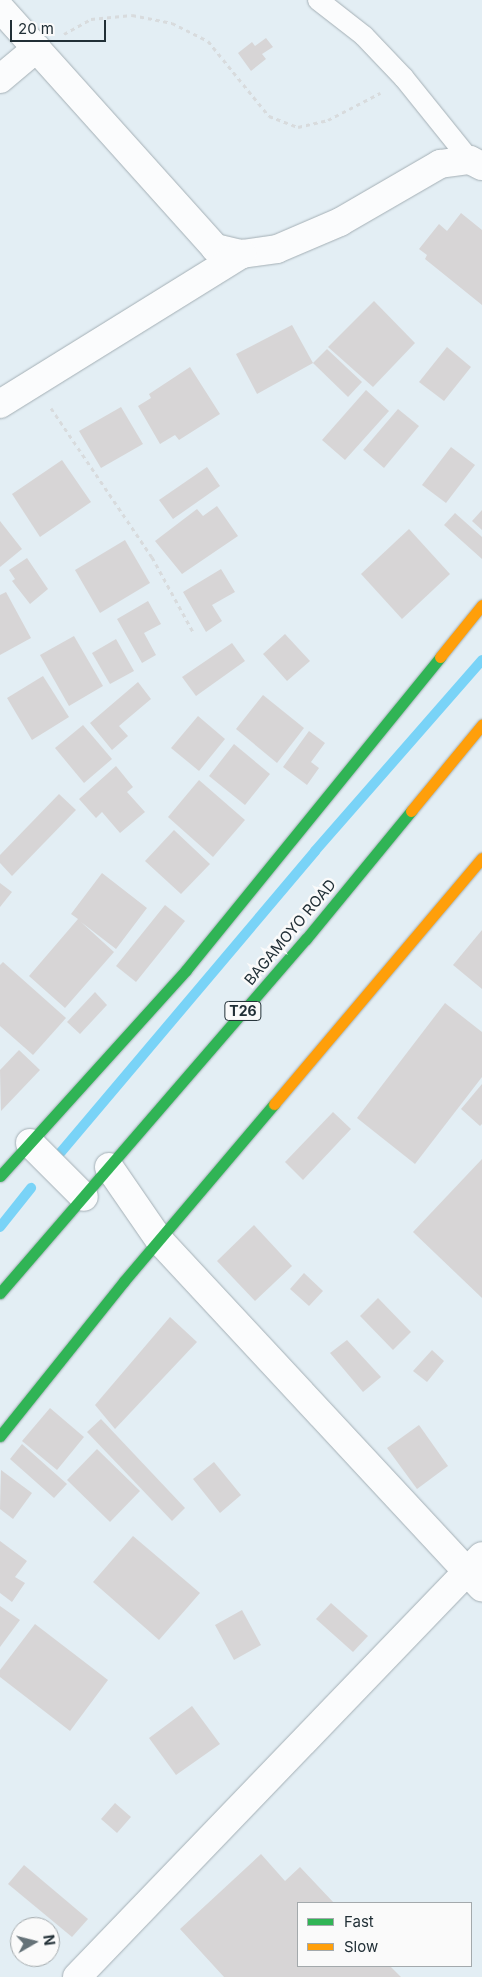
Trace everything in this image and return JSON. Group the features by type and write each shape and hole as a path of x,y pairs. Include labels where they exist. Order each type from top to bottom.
{"main road":[{"path":"0,1176 186,970 482,605"},
{"name":"BAGAMOYO ROAD","path":"0,1293 306,939 482,725"},
{"path":"0,1436 160,1241 482,858"}],"street":[{"path":"0,8 38,48 193,227 215,248 242,254 278,249 340,222 440,164 476,163"},
{"path":"0,79 38,48"},
{"path":"0,404 242,254"},
{"path":"30,1143 84,1197"},
{"path":"77,1977 477,1571 160,1241 109,1167"}],"lane":[{"path":"318,0 364,36 404,78 476,163"}],"path":[{"path":"38,48 91,19 132,15 172,23 208,41 269,116 298,127 314,126 355,109 404,78"},
{"path":"34,383 127,517 193,632"}],"building":[{"path":"266,38 273,47 262,54 266,59 251,71 238,53 252,42 255,46"},
{"path":"461,213 482,230 482,305 425,259 427,255 419,249 439,224 447,231"},
{"path":"374,301 415,343 373,387 328,347"},
{"path":"292,325 313,363 257,394 236,354"},
{"path":"447,347 471,367 444,401 419,382"},
{"path":"327,349 362,382 348,397 313,363"},
{"path":"190,367 220,414 179,440 175,435 160,444 138,406 151,398 149,394"},
{"path":"366,390 389,411 345,460 322,440"},
{"path":"121,407 143,444 101,468 79,431"},
{"path":"398,409 419,426 384,468 363,450"},
{"path":"451,447 475,465 446,503 422,485"},
{"path":"62,460 91,502 40,537 12,494"},
{"path":"207,467 220,486 173,519 159,500"},
{"path":"217,506 238,536 182,574 155,541 197,509 203,516"},
{"path":"482,510 482,530 472,521"},
{"path":"455,513 482,537 482,559 444,525"},
{"path":"0,521 22,549 0,567"},
{"path":"409,529 450,574 402,619 361,574"},
{"path":"125,540 150,583 100,613 75,570"},
{"path":"27,558 48,589 30,604 12,581 15,579 9,570"},
{"path":"221,569 235,592 212,605 222,621 206,632 183,592"},
{"path":"6,592 31,638 0,655 0,595"},
{"path":"148,601 161,624 144,633 156,655 142,663 117,619"},
{"path":"285,634 310,661 287,681 263,654"},
{"path":"74,636 103,686 69,706 40,655"},
{"path":"116,639 134,671 110,684 92,653"},
{"path":"232,643 245,661 196,696 182,677"},
{"path":"43,676 69,717 32,740 7,698"},
{"path":"138,682 151,699 119,726 128,736 112,750 90,723"},
{"path":"263,695 304,728 277,763 236,729"},
{"path":"198,716 225,739 199,771 171,748"},
{"path":"83,725 112,759 84,783 55,748"},
{"path":"309,731 325,743 311,762 319,768 307,785 283,767"},
{"path":"234,744 270,774 245,805 209,776"},
{"path":"116,766 133,787 127,792 145,812 120,833 102,812 96,818 79,799"},
{"path":"199,780 245,820 213,857 168,817"},
{"path":"59,794 76,810 12,876 0,863 0,855"},
{"path":"174,830 210,864 181,894 145,861"},
{"path":"102,873 147,908 116,949 81,922 114,952 65,1008 29,976 78,919 71,914"},
{"path":"0,883 12,892 0,907"},
{"path":"165,905 185,921 136,982 116,966"},
{"path":"482,930 482,989 453,965"},
{"path":"3,962 66,1018 33,1055 0,1026 0,965"},
{"path":"95,992 107,1005 80,1034 67,1022"},
{"path":"445,1003 482,1032 482,1077 415,1164 357,1118"},
{"path":"19,1050 40,1070 1,1111 0,1070"},
{"path":"482,1084 482,1124 480,1126 461,1109"},
{"path":"333,1112 351,1129 303,1180 285,1162"},
{"path":"482,1159 482,1298 413,1232"},
{"path":"254,1225 292,1266 255,1301 217,1261"},
{"path":"304,1273 323,1291 309,1306 290,1289"},
{"path":"378,1298 411,1332 393,1350 360,1316"},
{"path":"170,1317 197,1342 115,1429 95,1405"},
{"path":"347,1340 381,1377 363,1392 330,1353"},
{"path":"432,1350 444,1361 427,1382 413,1371"},
{"path":"50,1408 84,1437 57,1470 22,1441"},
{"path":"101,1419 185,1508 172,1521 87,1432"},
{"path":"419,1425 448,1466 417,1489 387,1448"},
{"path":"22,1444 67,1484 54,1498 10,1459"},
{"path":"97,1449 140,1491 110,1522 67,1480"},
{"path":"214,1462 241,1495 220,1513 193,1479"},
{"path":"1,1470 32,1493 13,1519 0,1509"},
{"path":"133,1536 200,1593 159,1640 93,1582"},
{"path":"0,1541 27,1561 15,1577 25,1583 12,1602 0,1593"},
{"path":"331,1603 368,1636 353,1652 316,1619"},
{"path":"0,1606 20,1620 0,1647"},
{"path":"242,1610 261,1645 234,1660 215,1625"},
{"path":"35,1624 108,1680 70,1731 0,1677 0,1670"},
{"path":"192,1706 220,1744 176,1775 149,1738"},
{"path":"115,1803 131,1817 117,1833 101,1819"},
{"path":"261,1854 285,1881 300,1867 333,1902 297,1902 297,1967 391,1967 401,1977 224,1977 180,1929"},
{"path":"24,1865 88,1919 72,1937 60,1927 60,1917 48,1917 8,1884"}],"waterway":[{"path":"61,1152 315,851 482,660"},
{"path":"0,1227 31,1188"}],"traffic: fast":[{"path":"0,1176 186,970 440,657"},
{"path":"0,1293 306,939 411,811"},
{"path":"0,1436 124,1281 274,1104"}],"traffic: slow":[{"path":"440,657 482,605"},
{"path":"411,811 482,725"},
{"path":"274,1104 482,858"}]}
